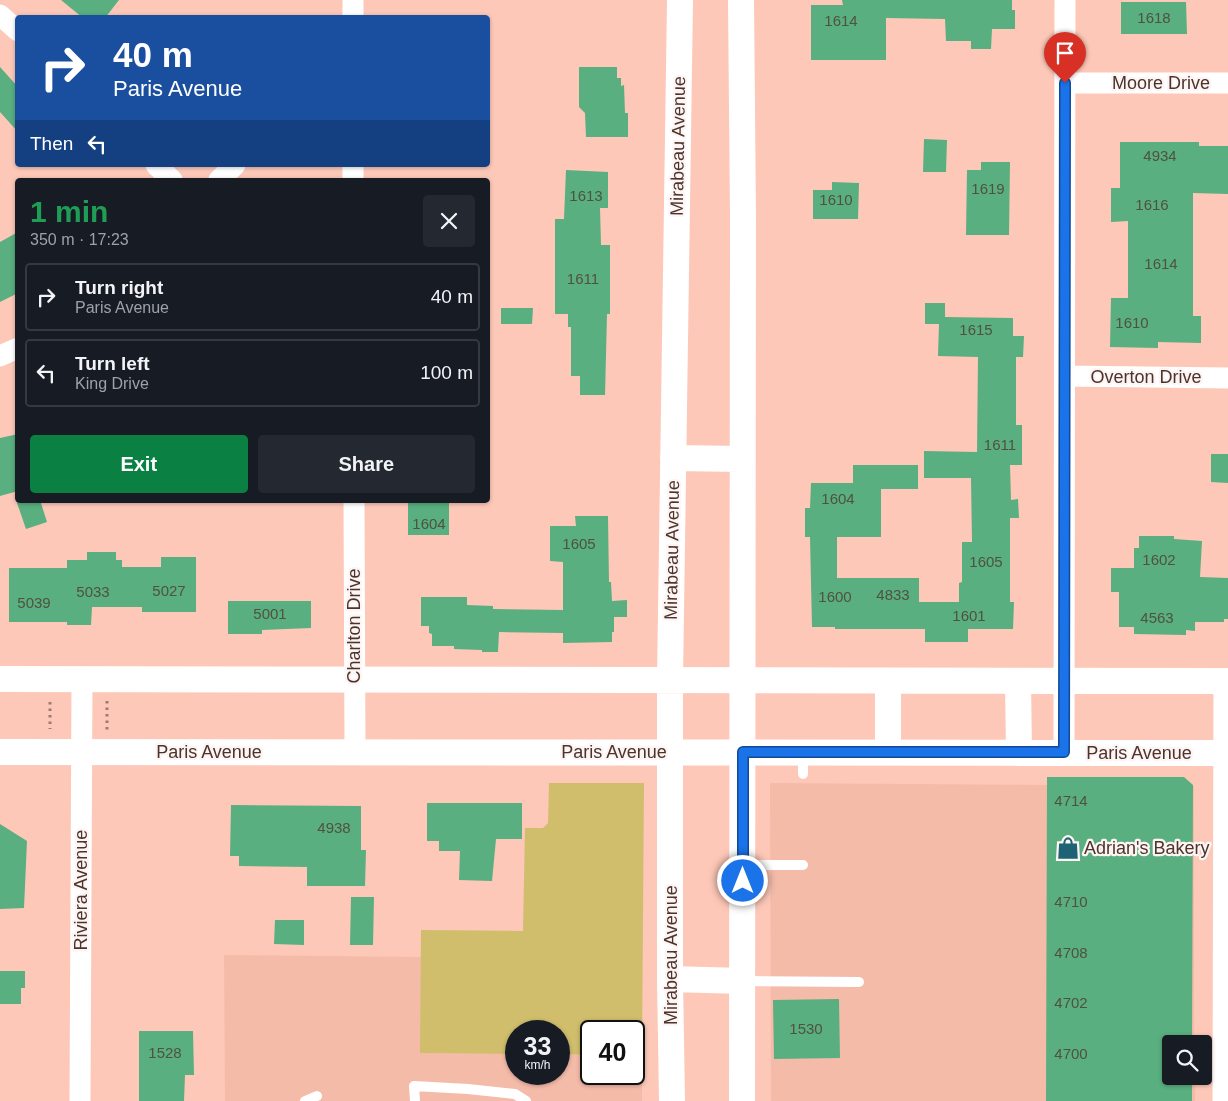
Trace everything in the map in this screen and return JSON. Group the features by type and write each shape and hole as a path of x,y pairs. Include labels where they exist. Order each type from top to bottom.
{"street":[{"path":"353,0 353,15"},
{"name":"Mirabeau Avenue","path":"672,1101 670,680 680,0"},
{"path":"741,0 743,206 742,1101"},
{"path":"1064,752 1065,0"},
{"path":"0,15 15,28"},
{"name":"Moore Drive","path":"1065,83 1228,83"},
{"path":"158,167 170,178"},
{"path":"221,178 233,167"},
{"path":"0,356 15,349"},
{"name":"Overton Drive","path":"1065,376 1228,378"},
{"path":"673,458 742,459"},
{"name":"Charlton Drive","path":"354,503 355,752"},
{"path":"0,679 1226,682 1223,1101"},
{"name":"Riviera Avenue","path":"80,1101 82,680"},
{"path":"888,681 888,752"},
{"path":"1018,681 1019,753"},
{"name":"Paris Avenue","path":"0,752 743,752 803,763 888,752 1226,753"},
{"path":"670,979 743,981"}],"lane":[{"path":"743,865 803,865"},
{"path":"743,981 859,982"},
{"path":"415,1101 414,1086 515,1094 526,1101"},
{"path":"305,1101 318,1096"}],"path":[{"path":"50,697 50,737"},
{"path":"107,698 107,732"}],"shaded area":[{"path":"549,783 644,783 642,1020 580,1020 580,1055 570,1054 570,1020 505,1020 505,1054 420,1053 421,930 523,931 525,828 543,828 548,823"},
{"path":"770,783 1194,786 1194,1035 1162,1035 1162,1085 1195,1085 1195,1101 771,1101"},
{"path":"224,955 421,957 421,1053 505,1054 505,1085 570,1085 570,1054 580,1055 580,1085 642,1085 642,1101 225,1101"}],"building":[{"path":"61,0 119,0 107,15 79,15"},
{"path":"842,0 1012,0 1012,10 1015,10 1015,29 992,29 991,49 971,49 971,41 946,41 945,19 886,18 886,60 811,60 811,5 843,5"},
{"path":"1121,2 1186,2 1187,34 1121,34"},
{"path":"0,67 15,84 15,129 0,112"},
{"path":"579,67 617,67 617,78 621,78 621,86 624,85 625,113 628,113 628,137 586,137 585,113 579,107"},
{"path":"924,139 947,140 946,172 923,172"},
{"path":"1120,142 1199,142 1199,146 1228,146 1228,194 1193,193 1193,316 1201,316 1201,343 1158,342 1158,348 1110,347 1111,298 1128,298 1128,221 1111,222 1111,188 1120,188"},
{"path":"981,162 1010,162 1009,235 966,235 967,170 981,170"},
{"path":"566,170 608,172 608,208 600,208 601,245 610,245 610,314 607,314 605,395 580,395 580,376 571,376 571,327 568,327 568,314 555,314 555,219 564,219"},
{"path":"832,182 859,183 858,219 813,219 813,190 832,190"},
{"path":"15,234 15,294 0,302 0,242"},
{"path":"925,303 945,303 945,317 1013,318 1013,336 1024,336 1023,357 1016,357 1016,425 1022,425 1022,465 1010,465 1011,500 1018,499 1019,518 1010,518 1010,602 1014,602 1013,629 968,629 968,642 925,642 925,629 835,629 835,627 812,627 810,537 805,537 805,508 810,508 811,483 853,483 853,465 918,465 918,489 881,489 881,537 837,537 837,578 919,578 919,602 959,602 959,583 962,582 962,542 972,542 971,478 924,478 924,451 977,452 978,357 938,356 939,324 925,324"},
{"path":"501,308 533,308 532,324 501,324"},
{"path":"15,435 15,492 0,496 0,438"},
{"path":"1211,454 1228,454 1228,483 1211,482"},
{"path":"17,503 41,503 47,522 26,529"},
{"path":"408,503 449,503 449,535 408,535"},
{"path":"575,516 608,516 609,582 611,582 612,601 627,600 627,617 614,617 612,642 563,643 563,633 499,632 498,652 454,649 454,646 432,646 432,634 429,633 429,626 421,626 421,597 467,597 467,605 493,606 493,609 563,610 563,562 550,561 550,526 576,526"},
{"path":"1139,536 1174,536 1174,539 1202,541 1200,577 1228,578 1228,619 1224,619 1224,622 1195,622 1195,631 1186,630 1186,635 1134,634 1134,627 1119,627 1119,592 1111,592 1111,568 1134,568 1134,548 1139,548"},
{"path":"87,552 116,552 116,560 122,560 122,567 161,567 161,557 196,557 196,612 142,612 142,607 92,607 91,625 67,625 67,622 9,622 9,568 67,568 67,560 87,560"},
{"path":"228,601 311,601 311,628 262,630 262,634 228,634"},
{"path":"1047,777 1184,777 1193,785 1192,1035 1162,1035 1162,1085 1192,1085 1192,1101 1046,1101"},
{"path":"427,803 522,803 522,839 496,839 492,881 459,880 460,851 439,851 439,841 427,841"},
{"path":"231,805 361,806 361,850 366,850 365,886 307,886 307,867 239,866 239,856 230,856"},
{"path":"0,824 27,841 24,908 0,909"},
{"path":"351,897 374,897 373,945 350,945"},
{"path":"275,920 304,920 304,945 274,944"},
{"path":"0,971 25,971 25,988 21,988 21,1004 0,1004"},
{"path":"839,999 840,1058 774,1059 773,1000"},
{"path":"139,1031 193,1031 194,1075 185,1075 184,1101 139,1101"}],"place":[{"name":"Adrian's Bakery","path":"1068,848"}],"route":[{"path":"743,881 743,752 1064,752 1065,83"}]}
